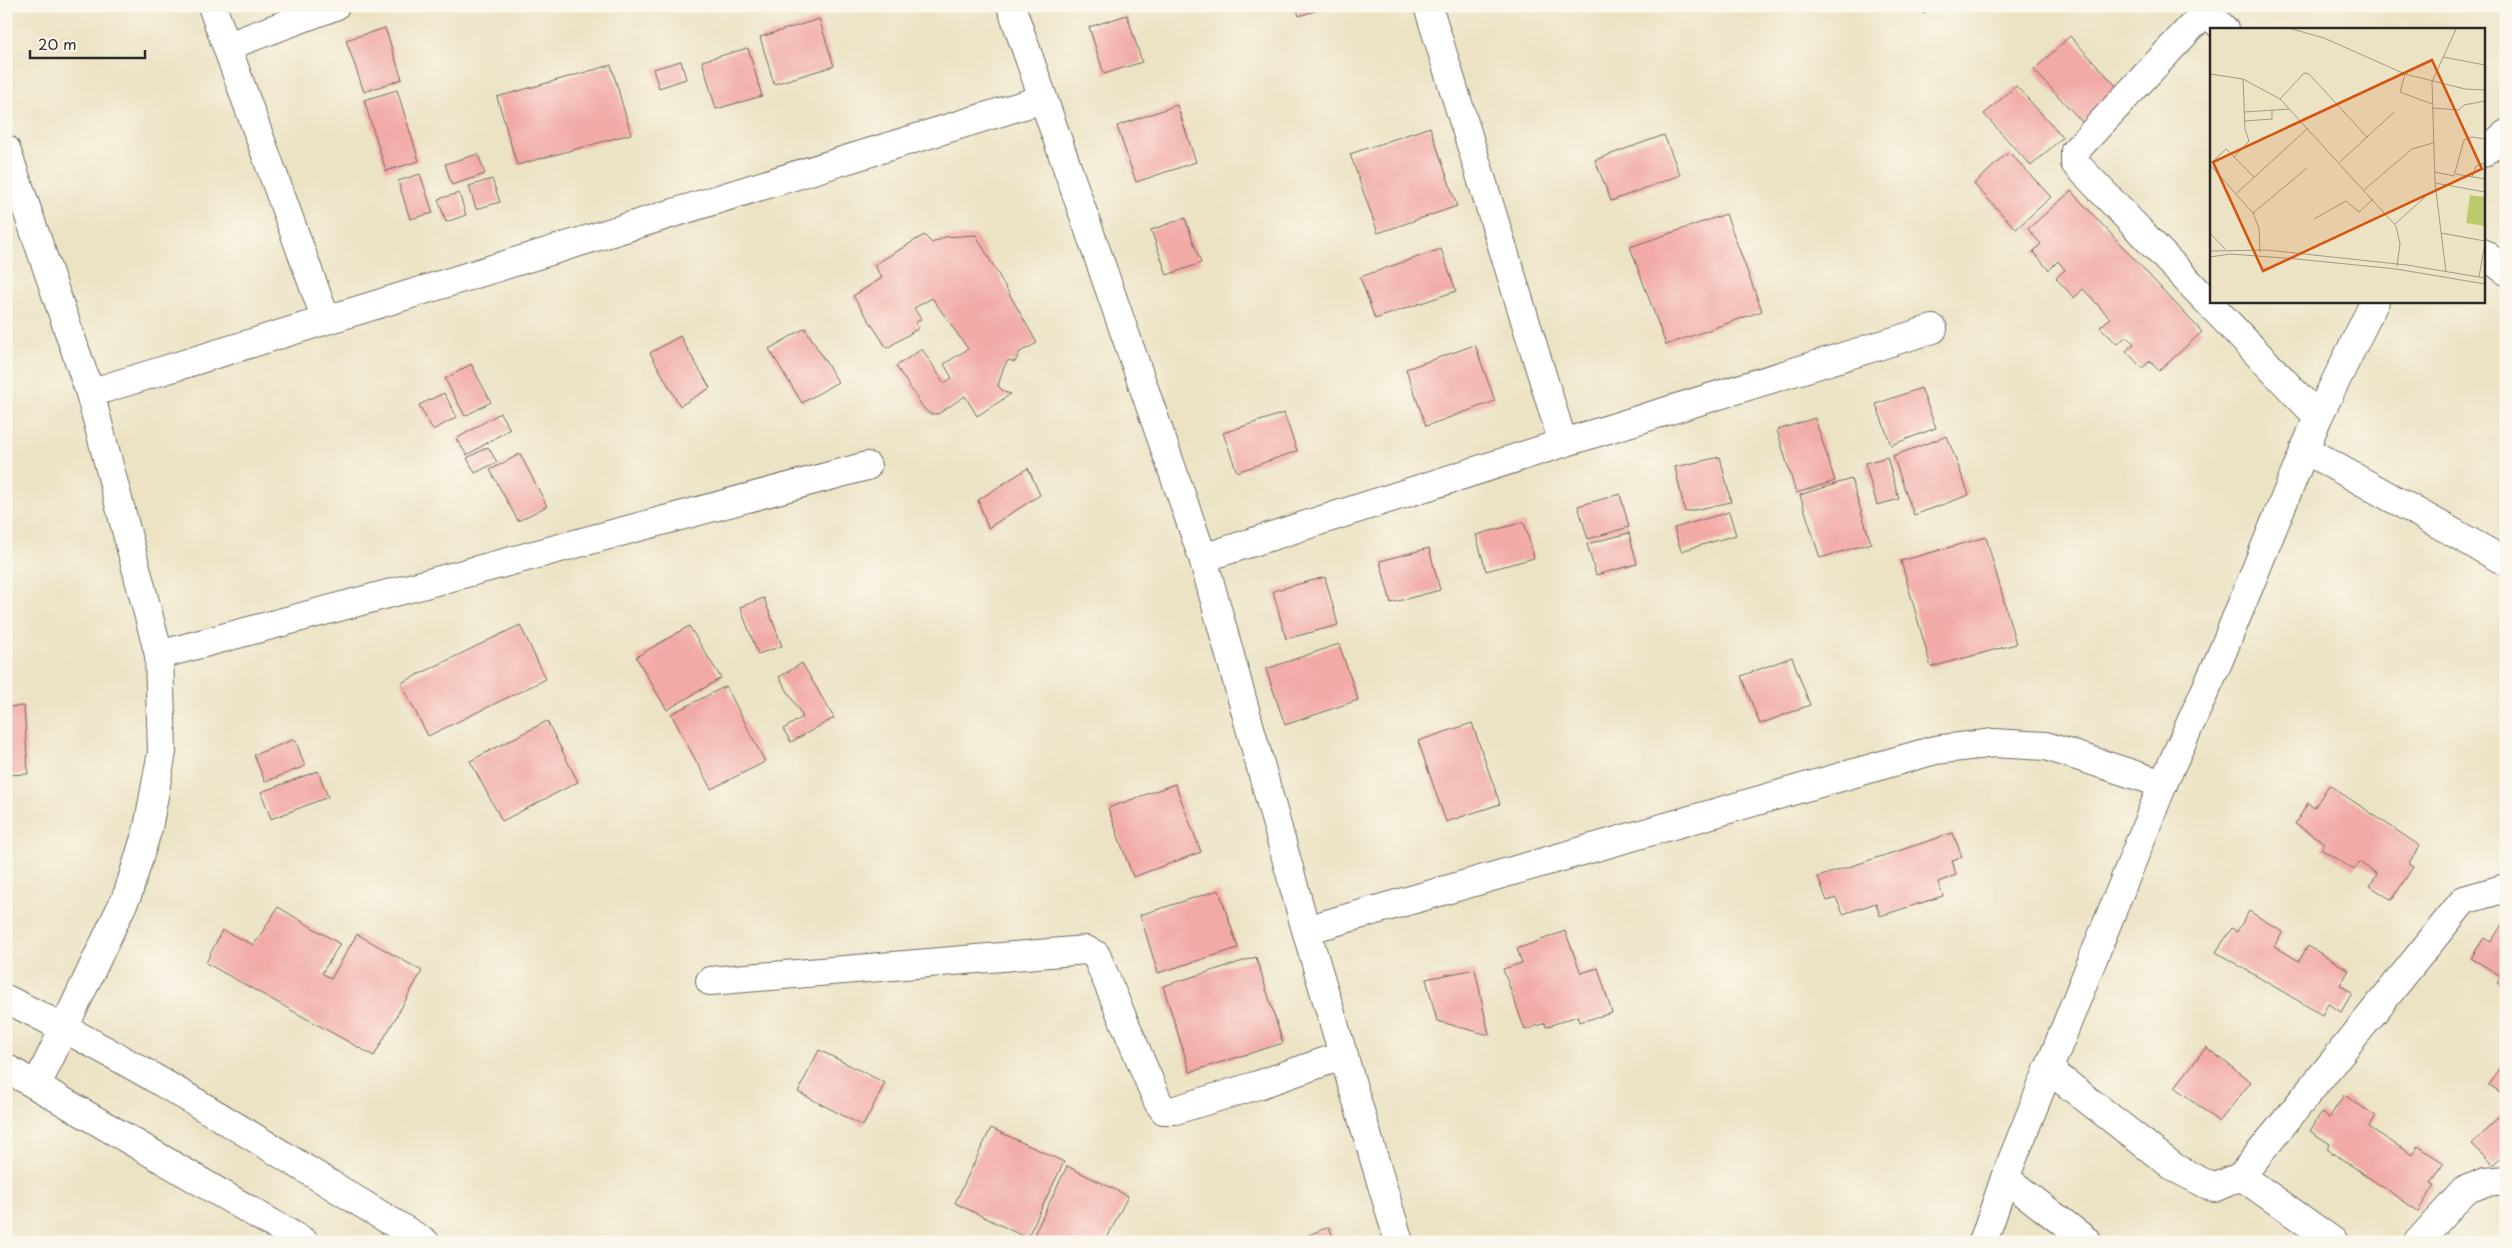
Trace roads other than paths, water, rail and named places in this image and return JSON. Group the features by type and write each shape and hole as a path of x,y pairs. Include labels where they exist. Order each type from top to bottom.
{"street":[{"path":"212,6 326,320"},
{"path":"228,46 335,6"},
{"path":"1012,6 1202,558 1306,930 1399,1242"},
{"path":"1428,6 1563,442"},
{"path":"2209,16 2076,151 2075,163 2318,417"},
{"path":"90,393 1043,99"},
{"path":"2484,152 2506,134"},
{"path":"6,149 90,393 159,655 162,752 148,828 128,893 37,1085"},
{"path":"2484,254 2506,271"},
{"path":"1983,1242 2005,1178 2163,784 2219,660 2318,417 2375,302"},
{"path":"1202,558 1563,442 1933,329"},
{"path":"2304,449 2506,562"},
{"path":"159,655 867,466"},
{"path":"1306,930 1935,750 1994,743 2046,746 2163,784"},
{"path":"2048,1069 2175,1168 2214,1188 2241,1176 2464,900 2506,888"},
{"path":"710,981 1086,950 1096,955 1158,1102 1164,1110 1175,1110 1258,1085 1344,1055"},
{"path":"6,999 65,1028 425,1242"},
{"path":"6,1068 304,1242"},
{"path":"2241,1176 2334,1242"},
{"path":"2005,1178 2088,1242"},
{"path":"2418,1242 2465,1190 2486,1182 2506,1180"}]}
